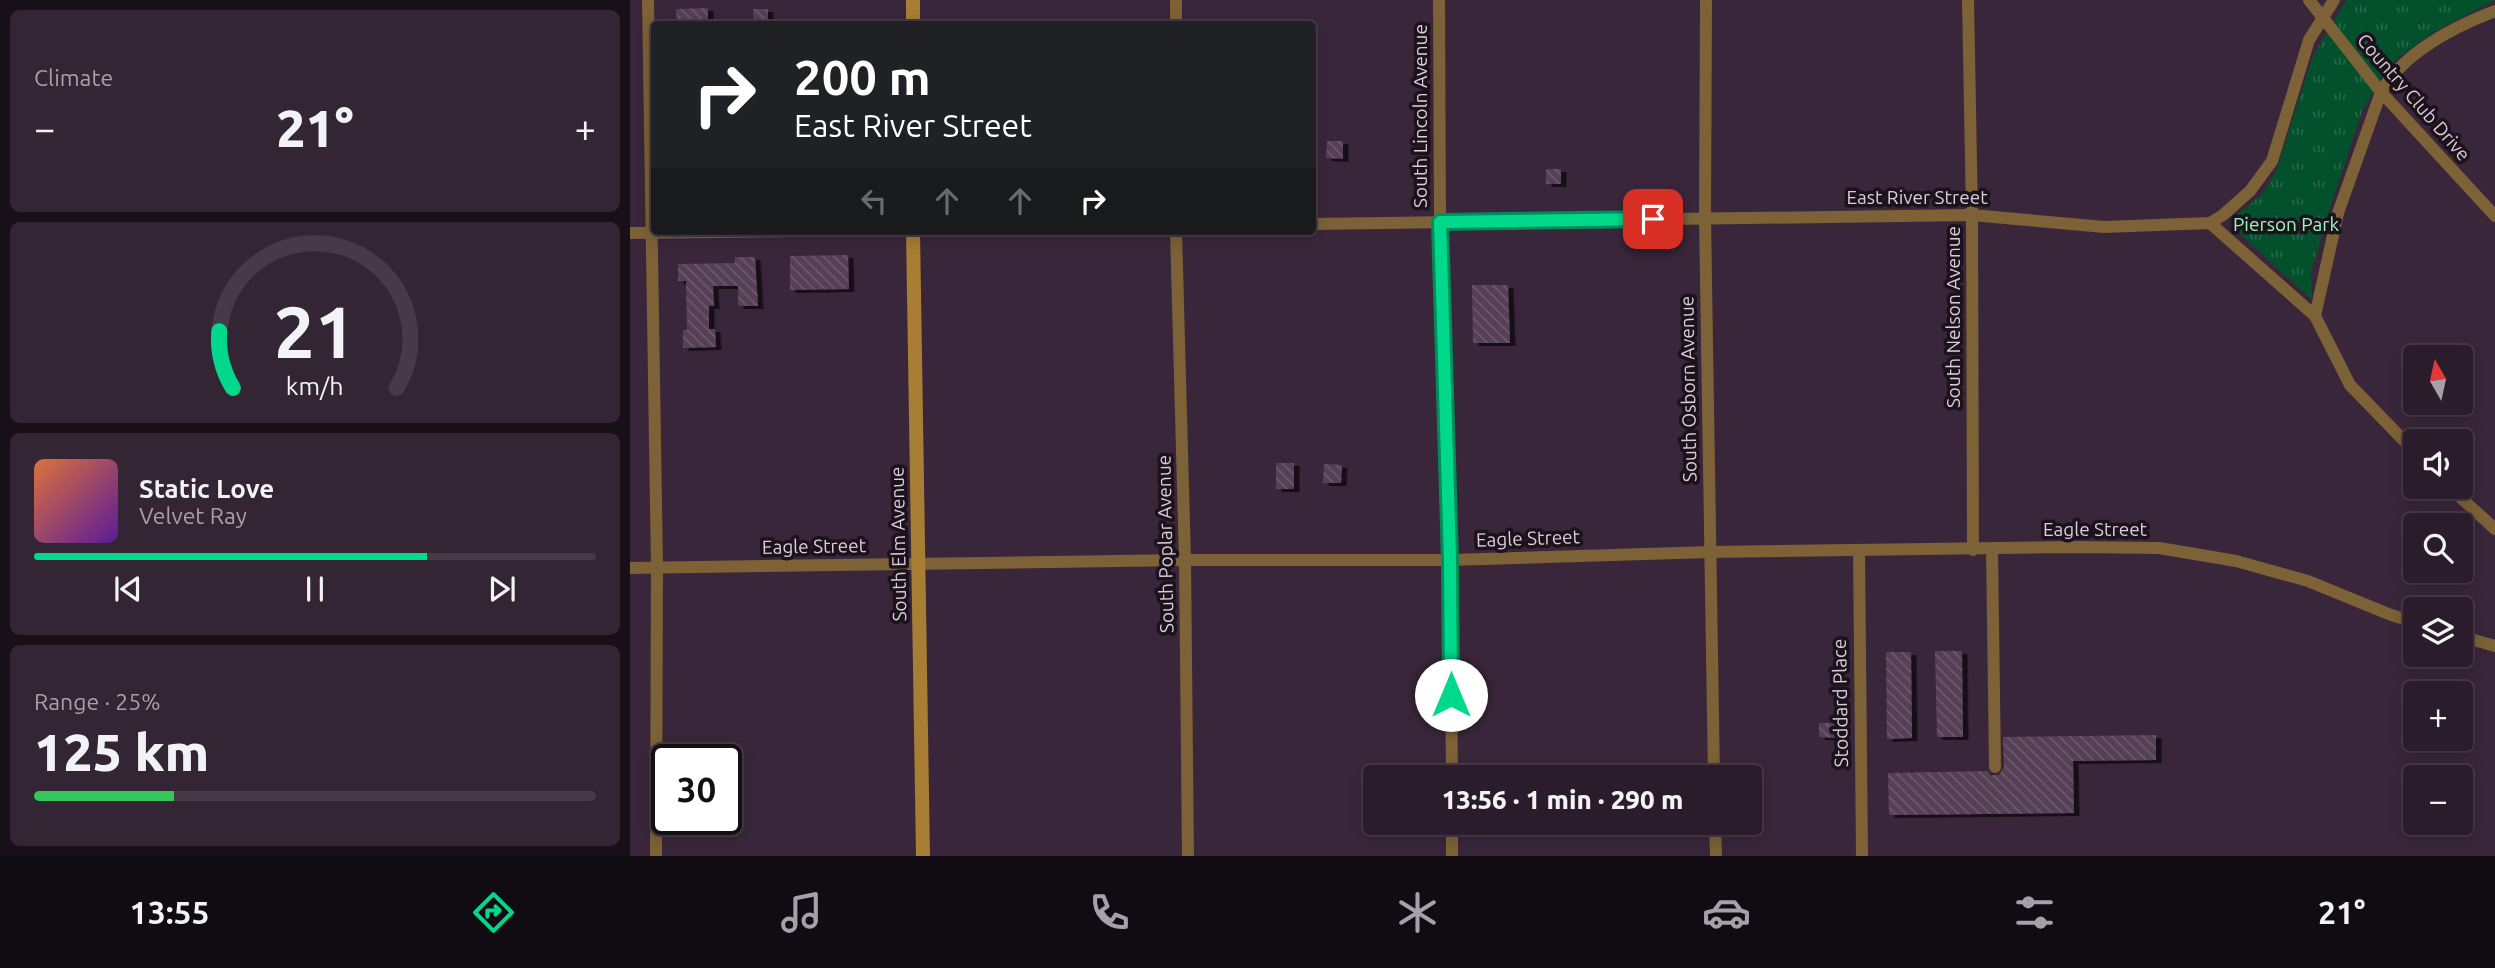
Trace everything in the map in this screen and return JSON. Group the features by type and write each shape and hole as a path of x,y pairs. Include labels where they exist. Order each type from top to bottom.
{"street":[{"path":"648,0 651,175"},
{"path":"913,0 913,21"},
{"path":"1176,0 1176,21"},
{"name":"South Lincoln Avenue","path":"1439,0 1440,222 1450,560 1452,765"},
{"name":"South Osborn Avenue","path":"1706,0 1705,218 1714,765"},
{"name":"South Nelson Avenue","path":"1968,0 1973,550"},
{"name":"Country Club Drive","path":"2309,0 2381,92 2495,216"},
{"path":"2334,0 2309,40 2272,161 2250,191 2210,223 2315,316 2350,385 2403,440"},
{"path":"2315,316 2337,213 2381,92 2391,75 2425,47 2474,19 2495,11"},
{"name":"East River Street","path":"1316,224 1972,215 2105,227 2210,223"},
{"path":"630,233 651,233"},
{"path":"652,235 657,568 656,856"},
{"name":"South Elm Avenue","path":"913,235 923,856"},
{"name":"South Poplar Avenue","path":"1177,235 1185,560 1188,856"},
{"path":"2462,499 2495,529"},
{"name":"Eagle Street","path":"630,568 1185,560 1450,560 1709,552 2159,548 2236,561 2308,581 2403,617"},
{"path":"1992,549 1995,767"},
{"name":"Stoddard Place","path":"1859,550 1862,856"},
{"path":"2473,640 2495,646"},
{"path":"1452,835 1452,856"},
{"path":"1715,835 1716,856"}],"green space":[{"name":"Pierson Park","path":"2346,0 2495,0 2434,32 2399,57 2386,70 2362,111 2331,205 2311,272 2312,300 2236,230 2233,218 2262,194 2276,171 2312,58"}],"building":[{"path":"708,8 708,21 677,21 676,9"},
{"path":"753,9 768,9 768,21 754,21"},
{"path":"1327,141 1343,141 1343,159 1326,158"},
{"path":"1546,169 1561,169 1561,184 1546,184"},
{"path":"848,255 849,289 790,290 790,256"},
{"path":"735,257 755,257 758,306 738,306 738,286 713,286 714,306 709,306 709,329 715,329 716,347 683,348 683,330 687,330 686,281 678,281 678,264 735,263"},
{"path":"1472,285 1508,285 1510,343 1473,343"},
{"path":"1276,463 1294,463 1294,489 1276,489"},
{"path":"1324,464 1342,465 1341,483 1323,483"},
{"path":"1935,651 1962,651 1963,737 1937,737"},
{"path":"1886,652 1911,652 1912,738 1887,739"},
{"path":"1819,723 1837,723 1837,738 1819,737"},
{"path":"2156,735 2156,760 2073,761 2074,813 1889,815 1888,773 1987,771 1991,775 1999,775 2004,767 2003,737"}],"route":[{"path":"1451,695 1450,560 1440,222 1653,219"}]}
